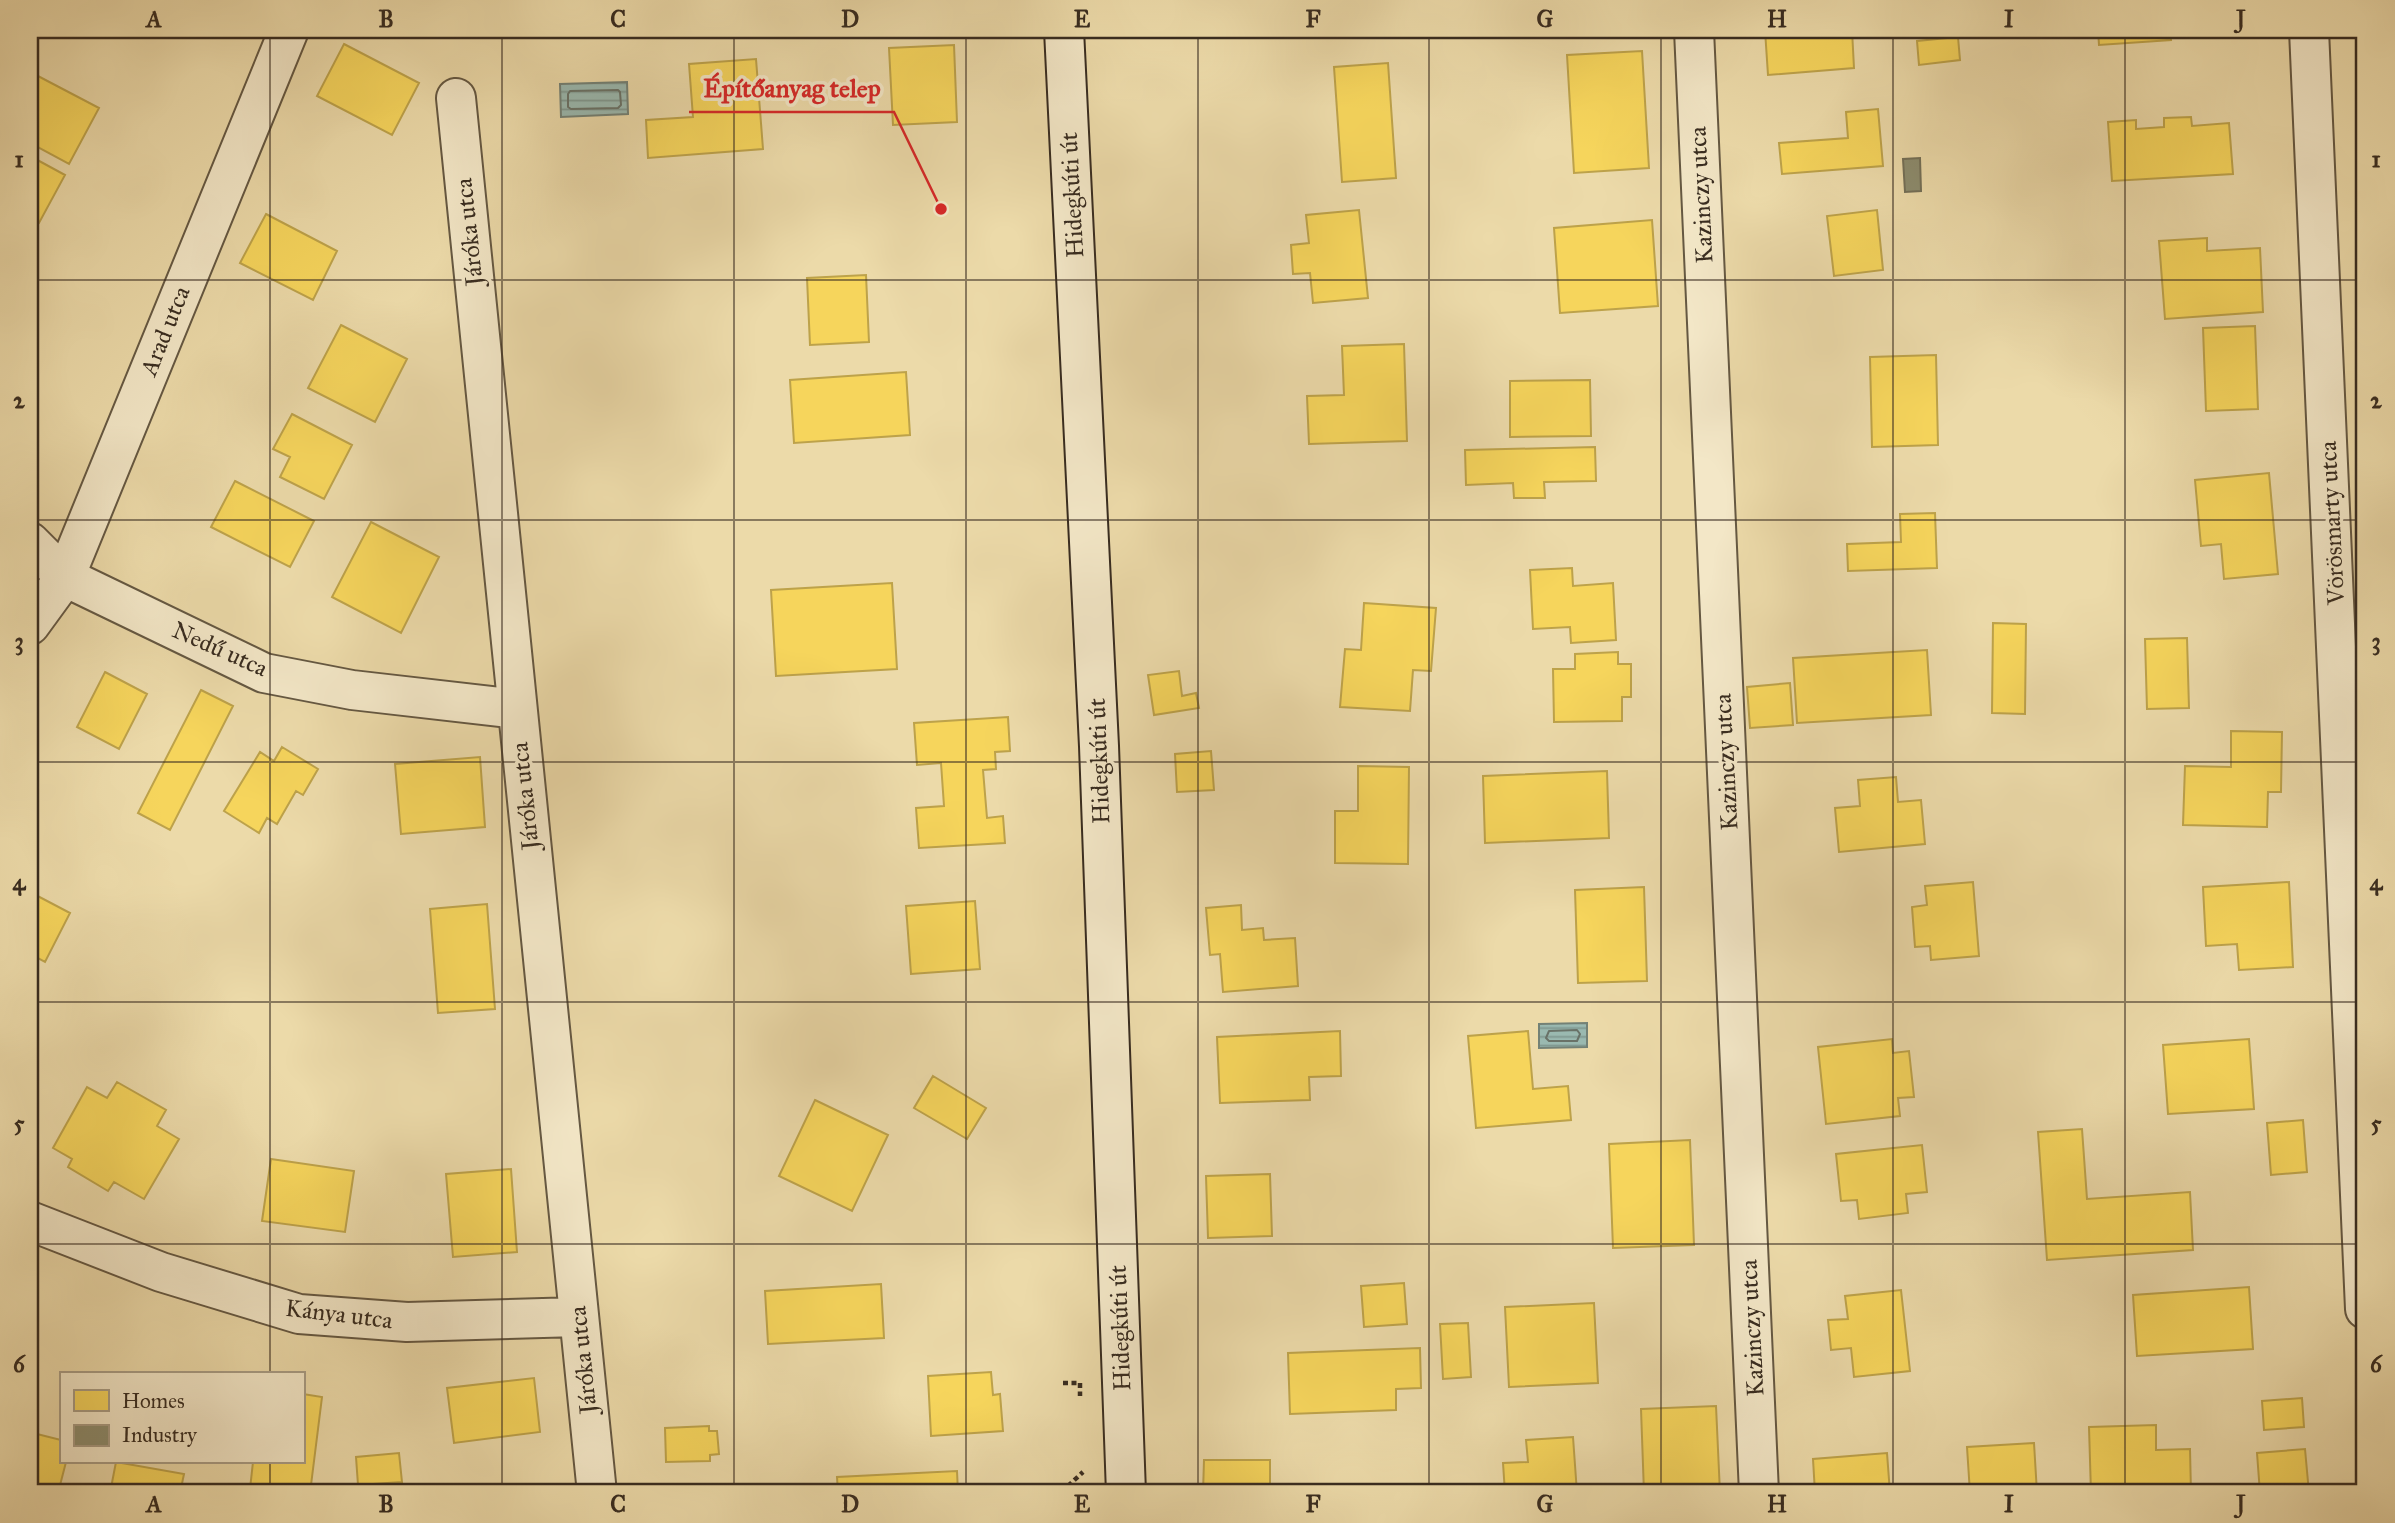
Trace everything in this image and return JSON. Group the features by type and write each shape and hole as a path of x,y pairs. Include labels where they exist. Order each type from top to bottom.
{"street":[{"name":"Arad utca","path":"30,625 65,577 289,30"},
{"name":"Hidegkúti út","path":"1064,30 1099,746 1126,1493"},
{"name":"Kazinczy utca","path":"1694,30 1759,1493"},
{"name":"Vörösmarty utca","path":"2309,30 2365,1309"},
{"name":"Járóka utca","path":"456,98 597,1493"},
{"name":"Nedű utca","path":"30,542 65,577 264,673 352,690 517,709"},
{"name":"Kánya utca","path":"30,1221 161,1272 299,1314 407,1322 578,1317"}],"path":[{"path":"1063,1382 1080,1383 1080,1396"},
{"path":"1068,1486 1083,1472"}],"water":[{"path":"627,82 628,114 561,117 560,84"},
{"path":"1587,1023 1587,1047 1539,1048 1539,1024"}],"building: Homes":[{"path":"1765,30 1852,30 1854,68 1768,75"},
{"path":"2098,30 2170,30 2171,40 2099,45"},
{"path":"1958,37 1960,60 1919,65 1917,41"},
{"path":"344,44 419,83 392,135 317,96"},
{"path":"954,45 957,122 893,125 889,48"},
{"path":"1642,51 1649,168 1574,173 1567,55"},
{"path":"756,59 763,149 648,158 646,120 693,117 689,64"},
{"path":"1388,63 1396,178 1342,182 1334,67"},
{"path":"36,75 99,108 69,164 30,143 30,86"},
{"path":"1878,109 1883,166 1782,174 1779,143 1848,138 1846,112"},
{"path":"2191,117 2192,126 2229,123 2233,174 2112,181 2108,122 2136,120 2136,129 2164,127 2164,118"},
{"path":"30,156 65,175 39,223 30,218"},
{"path":"1359,210 1368,298 1313,303 1310,273 1293,274 1291,245 1309,243 1306,215"},
{"path":"1877,210 1883,270 1834,276 1827,216"},
{"path":"266,214 337,251 313,300 240,263"},
{"path":"1652,220 1658,306 1560,313 1554,228"},
{"path":"2207,238 2207,251 2260,248 2263,312 2165,319 2159,241"},
{"path":"866,275 869,342 810,345 807,278"},
{"path":"341,325 407,359 375,422 308,388"},
{"path":"2255,326 2258,409 2206,411 2203,328"},
{"path":"1404,344 1407,441 1309,444 1307,396 1344,395 1342,346"},
{"path":"1936,355 1938,445 1872,447 1870,357"},
{"path":"906,372 910,435 794,443 790,380"},
{"path":"1590,380 1591,436 1510,437 1510,381"},
{"path":"292,414 352,445 324,499 280,477 290,457 273,449"},
{"path":"1595,447 1596,481 1544,482 1545,498 1514,498 1513,483 1466,485 1465,450"},
{"path":"2269,473 2278,574 2224,579 2221,544 2201,546 2195,480"},
{"path":"235,481 314,521 290,567 211,527"},
{"path":"1935,513 1937,568 1848,571 1847,544 1901,542 1900,514"},
{"path":"371,522 439,557 401,633 332,597"},
{"path":"1572,568 1573,586 1613,583 1616,640 1571,643 1570,627 1533,629 1530,570"},
{"path":"892,583 897,669 776,676 771,590"},
{"path":"1364,603 1436,608 1431,671 1413,670 1410,711 1340,707 1345,649 1361,650"},
{"path":"1993,623 2026,624 2025,714 1992,713"},
{"path":"2187,638 2189,708 2147,709 2145,639"},
{"path":"1927,650 1931,715 1797,723 1793,658"},
{"path":"1618,652 1618,664 1631,664 1631,697 1622,697 1622,721 1554,722 1553,669 1575,669 1575,654"},
{"path":"1179,671 1182,696 1196,693 1199,708 1154,715 1148,675"},
{"path":"105,672 147,694 119,749 77,727"},
{"path":"1790,683 1793,725 1750,728 1747,687"},
{"path":"201,690 233,706 170,830 138,813"},
{"path":"1008,717 1010,751 995,752 996,769 983,770 987,818 1003,816 1005,843 919,848 916,808 944,806 941,763 917,765 914,723"},
{"path":"2231,731 2282,732 2281,792 2268,792 2267,827 2183,825 2185,766 2231,767"},
{"path":"282,747 318,769 303,795 296,791 277,824 267,818 259,833 224,811 260,752 274,761"},
{"path":"1211,751 1214,790 1177,792 1175,754"},
{"path":"480,757 485,827 401,834 395,764"},
{"path":"1358,766 1409,767 1408,864 1335,863 1335,811 1358,811"},
{"path":"1607,771 1609,838 1485,843 1483,776"},
{"path":"1896,777 1898,802 1921,800 1925,844 1839,852 1835,808 1860,806 1858,780"},
{"path":"1973,882 1979,956 1931,960 1930,946 1915,947 1912,907 1927,905 1925,886"},
{"path":"2289,882 2293,967 2239,970 2237,944 2206,946 2203,887"},
{"path":"1644,887 1647,981 1578,983 1575,890"},
{"path":"30,892 70,913 45,962 30,954"},
{"path":"975,901 980,969 911,974 906,906"},
{"path":"487,904 495,1009 438,1013 430,909"},
{"path":"1241,905 1242,930 1263,928 1264,940 1295,938 1298,986 1223,992 1220,954 1210,955 1206,908"},
{"path":"1340,1031 1341,1076 1309,1077 1310,1100 1220,1103 1217,1037"},
{"path":"1528,1031 1533,1089 1568,1086 1571,1120 1476,1128 1468,1036"},
{"path":"1892,1039 1893,1053 1909,1051 1914,1097 1898,1098 1900,1116 1826,1124 1818,1047"},
{"path":"2249,1039 2254,1109 2168,1114 2163,1045"},
{"path":"933,1076 986,1108 967,1139 914,1108"},
{"path":"117,1082 166,1110 157,1126 179,1139 144,1199 114,1182 108,1191 68,1167 72,1159 53,1148 87,1087 107,1098"},
{"path":"815,1100 888,1135 852,1211 779,1176"},
{"path":"2303,1120 2307,1172 2271,1175 2267,1123"},
{"path":"2082,1129 2087,1199 2190,1192 2193,1250 2047,1260 2038,1132"},
{"path":"1690,1140 1694,1245 1613,1248 1609,1144"},
{"path":"1922,1145 1927,1192 1906,1194 1908,1213 1859,1219 1857,1200 1841,1201 1836,1154"},
{"path":"271,1159 354,1171 345,1232 262,1221"},
{"path":"511,1169 517,1252 453,1257 446,1174"},
{"path":"1270,1174 1272,1236 1208,1238 1206,1176"},
{"path":"1404,1283 1407,1324 1364,1327 1361,1286"},
{"path":"881,1284 884,1338 768,1344 765,1291"},
{"path":"2249,1287 2253,1349 2137,1356 2133,1295"},
{"path":"1901,1290 1910,1371 1854,1377 1851,1348 1831,1350 1828,1320 1848,1319 1845,1296"},
{"path":"1594,1303 1598,1383 1509,1387 1505,1307"},
{"path":"1468,1323 1471,1377 1443,1379 1440,1324"},
{"path":"1420,1348 1421,1388 1396,1389 1396,1410 1290,1414 1288,1353"},
{"path":"991,1372 993,1395 1000,1394 1003,1431 931,1436 928,1376"},
{"path":"534,1378 540,1432 454,1443 447,1388"},
{"path":"304,1394 322,1397 310,1493 250,1489 253,1464 304,1464"},
{"path":"2302,1398 2304,1427 2264,1430 2262,1401"},
{"path":"1716,1406 1720,1493 1644,1493 1641,1409"},
{"path":"2156,1425 2156,1450 2190,1449 2191,1493 2091,1493 2089,1427"},
{"path":"709,1426 709,1431 717,1431 719,1454 710,1455 710,1461 666,1462 665,1428"},
{"path":"33,1433 60,1440 60,1464 65,1464 58,1493 30,1493 30,1448"},
{"path":"1573,1437 1577,1493 1505,1493 1503,1463 1528,1462 1526,1440"},
{"path":"2034,1443 2037,1493 1970,1493 1967,1447"},
{"path":"2305,1449 2309,1493 2260,1493 2257,1453"},
{"path":"399,1453 402,1482 358,1485 356,1457"},
{"path":"1887,1453 1890,1493 1815,1493 1813,1459"},
{"path":"1204,1460 1270,1460 1270,1493 1203,1493"},
{"path":"116,1464 184,1474 180,1493 110,1493"},
{"path":"957,1471 958,1493 838,1493 837,1477"}],"building: Industry":[{"path":"1920,158 1921,191 1905,192 1903,159"}],"place":[{"name":"Építőanyag telep","path":"941,209"}]}
